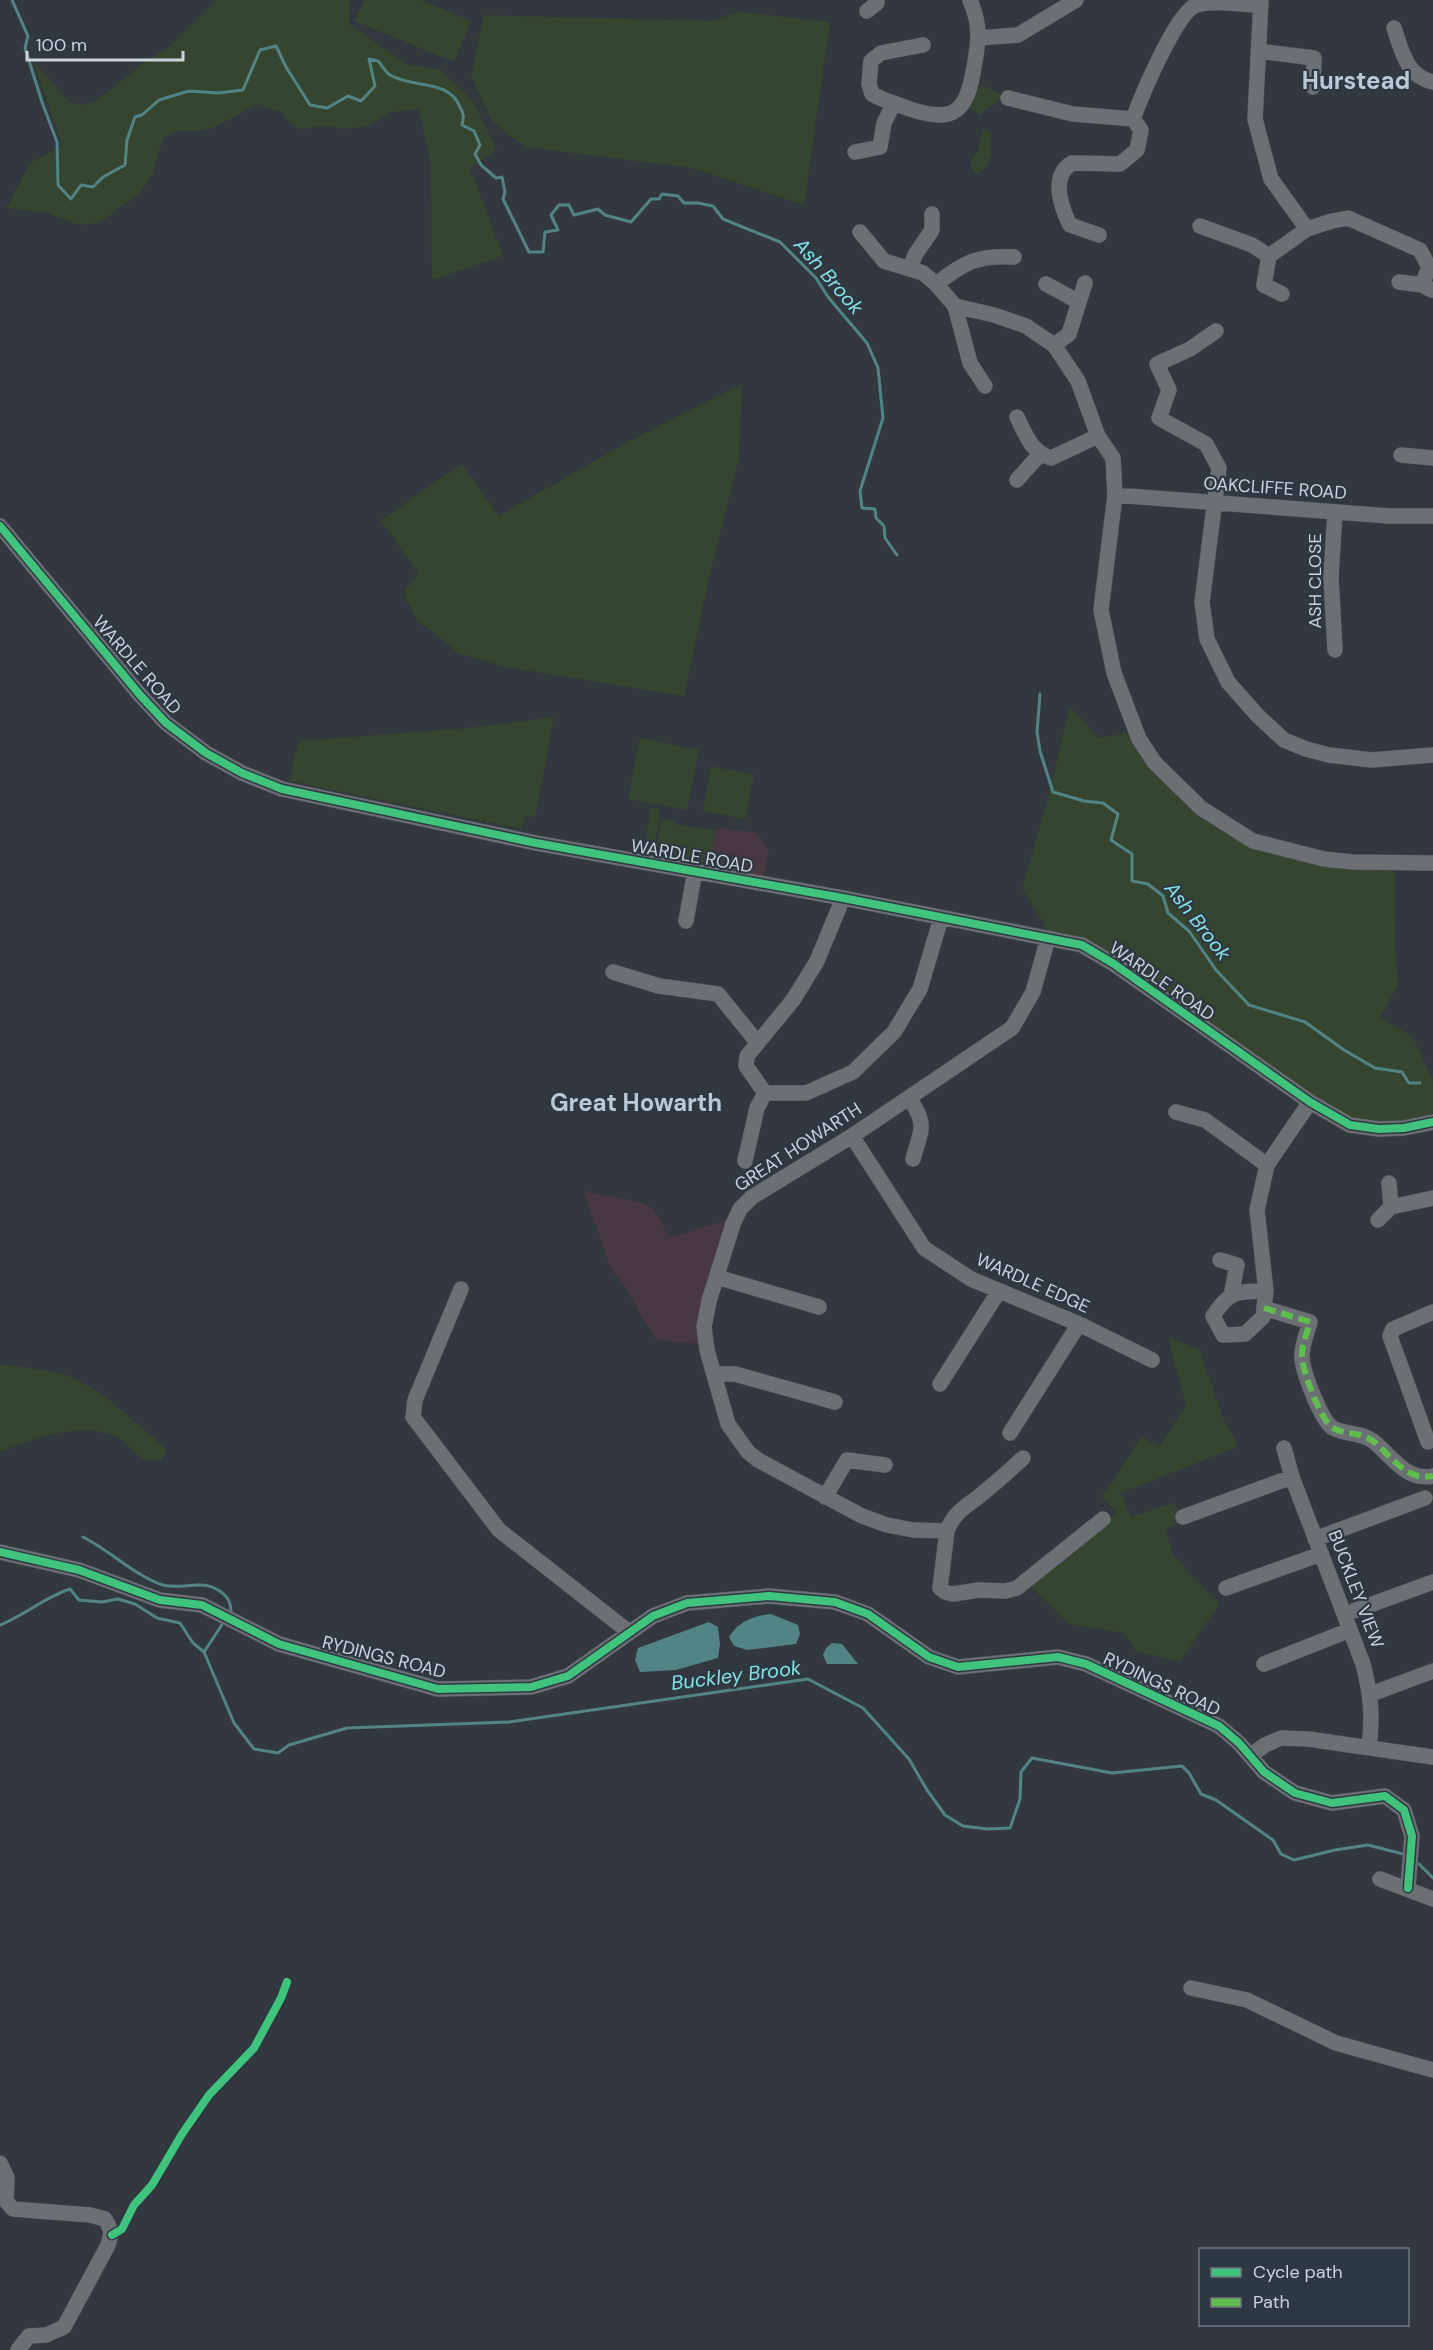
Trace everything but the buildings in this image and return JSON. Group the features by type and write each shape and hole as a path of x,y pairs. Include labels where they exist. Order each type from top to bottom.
{"street":[{"path":"923,45 881,53 871,61 869,84 872,94 894,104 927,114 941,116 952,113 964,104 969,91 979,38 978,18 970,0"},
{"path":"979,38 1018,35 1076,0"},
{"path":"1133,119 1142,94 1181,19 1193,6 1213,1 1261,3 1255,119 1271,179 1307,229"},
{"path":"1394,28 1410,69 1418,77 1433,81"},
{"path":"1258,51 1314,58 1313,87"},
{"path":"1008,98 1073,114 1133,119 1141,130 1137,150 1120,164 1072,163 1066,166 1062,175 1058,194 1063,212 1070,225 1099,236"},
{"path":"855,152 880,147 884,123 894,104"},
{"path":"910,269 915,255 932,230 933,214"},
{"path":"1282,294 1264,285 1269,256 1307,229 1332,220 1348,218 1420,250 1429,267 1427,288 1399,282"},
{"path":"1200,226 1252,245 1269,256"},
{"path":"860,232 884,261 923,273 955,306 970,363 985,386"},
{"path":"936,284 963,264 990,256 1014,257"},
{"path":"1054,345 1069,334 1085,283"},
{"path":"1046,284 1079,302"},
{"path":"955,306 994,315 1024,326 1054,345 1078,381 1098,436 1113,458 1115,495 1101,610 1114,673 1139,739 1155,763 1201,808 1253,841 1334,860 1433,863"},
{"path":"1216,331 1190,349 1157,364 1168,390 1159,418 1206,444 1219,468 1202,602 1207,639 1228,682 1258,716 1284,740 1306,749 1329,755 1371,760 1433,755"},
{"path":"1017,417 1030,445 1040,454 1051,458 1098,436"},
{"path":"1017,480 1040,454"},
{"path":"1401,455 1433,458"},
{"name":"OAKCLIFFE ROAD","path":"1115,495 1389,516 1433,516"},
{"name":"ASH CLOSE","path":"1335,512 1331,577 1335,650"},
{"name":"WARDLE ROAD","path":"0,526 166,723 206,753 242,773 282,789 536,843 843,898 1082,945 1099,954 1310,1101 1350,1125 1379,1129 1404,1128 1433,1122"},
{"path":"686,921 695,871"},
{"path":"765,1093 746,1066 747,1056 793,1000 817,961 843,898"},
{"path":"765,1093 806,1093 853,1072 894,1032 920,989 941,918"},
{"name":"GREAT HOWARTH","path":"947,1531 913,1530 887,1525 862,1516 774,1469 748,1452 728,1424 707,1350 704,1327 708,1301 740,1209 752,1197 852,1136 1012,1028 1032,992 1048,938"},
{"path":"613,972 659,986 718,994 757,1042"},
{"path":"745,1161 757,1108 765,1093"},
{"path":"909,1098 919,1111 923,1124 912,1160"},
{"path":"1266,1291 1241,1291 1223,1300 1213,1316 1223,1335 1245,1334 1263,1317 1266,1291 1257,1210 1267,1164 1310,1101"},
{"path":"1176,1112 1205,1120 1267,1164"},
{"name":"WARDLE EDGE","path":"852,1136 924,1248 971,1279 1079,1324 1152,1360"},
{"path":"1389,1183 1391,1207"},
{"path":"1378,1220 1391,1207 1433,1198"},
{"path":"1220,1260 1237,1265 1231,1296"},
{"path":"717,1277 819,1307"},
{"path":"461,1289 415,1400 413,1417 499,1530 629,1632"},
{"path":"940,1383 999,1291"},
{"path":"1264,1308 1310,1322 1302,1350 1302,1361 1320,1412 1332,1428 1364,1436 1373,1441 1389,1458 1408,1472 1424,1478 1433,1476"},
{"path":"1428,1442 1390,1336 1393,1329 1433,1312"},
{"path":"1010,1433 1079,1324"},
{"path":"714,1374 735,1374 835,1402"},
{"name":"BUCKLEY VIEW","path":"1284,1448 1292,1477 1363,1664 1371,1694 1372,1726 1369,1748"},
{"path":"1023,1458 980,1496 960,1509 951,1521 947,1531 940,1588 945,1592 953,1594 987,1590 1005,1592 1024,1584 1103,1519"},
{"path":"825,1497 847,1460 885,1465"},
{"path":"1183,1517 1292,1477"},
{"path":"1315,1539 1425,1498"},
{"name":"RYDINGS ROAD","path":"0,1552 79,1570 160,1600 202,1605 279,1644 438,1689 531,1687 568,1676 653,1616 687,1603 768,1596 835,1602 868,1614 929,1657 958,1667 1059,1658 1086,1664 1219,1726 1239,1743 1264,1772 1295,1793 1332,1803 1385,1796 1404,1810 1412,1836 1408,1888"},
{"path":"1226,1588 1321,1554"},
{"path":"1345,1614 1433,1582"},
{"path":"1264,1664 1350,1630"},
{"path":"1371,1694 1433,1671"},
{"path":"1250,1756 1265,1745 1281,1738 1308,1739 1433,1757"},
{"path":"1380,1879 1433,1899"},
{"path":"1191,1988 1247,2000 1336,2043 1433,2070"},
{"path":"0,2163 8,2178 7,2209 105,2218 112,2235 64,2327 46,2335 29,2336 18,2350"}],"shaded area":[{"path":"722,828 757,833 769,851 764,877 710,867 715,830"},
{"path":"584,1191 639,1202 653,1208 670,1238 727,1220 700,1315 698,1344 656,1340 622,1282 610,1267"}],"green space":[{"path":"217,0 350,0 349,24 407,64 441,70 473,101 497,150 470,168 503,256 432,280 431,165 419,109 392,112 367,126 344,129 328,126 298,129 290,124 283,113 258,104 213,128 177,131 163,138 152,175 139,194 100,222 85,225 47,213 7,208 30,163 62,145 33,61 70,102 82,105 96,101 145,62 168,48"},
{"path":"364,0 421,0 471,21 454,62 355,21"},
{"path":"738,12 830,22 804,205 692,168 525,147 492,121 471,76 484,15 711,21"},
{"path":"983,86 1001,94 999,100 980,115 970,108 978,88"},
{"path":"982,129 991,132 991,156 988,159 989,163 978,174 974,172 970,162 979,149"},
{"path":"742,384 739,457 710,573 684,696 505,667 458,653 417,619 406,599 406,589 418,574 381,520 462,464 499,516 624,444"},
{"path":"1070,707 1099,738 1134,732 1153,764 1254,844 1394,865 1398,985 1380,1017 1413,1037 1433,1081 1433,1118 1403,1125 1351,1121 1117,960 1047,934 1043,921 1022,889"},
{"path":"554,717 535,818 526,815 522,829 289,781 299,741 468,728"},
{"path":"640,738 699,750 687,810 628,799"},
{"path":"711,766 754,775 745,819 703,811"},
{"path":"651,807 659,810 653,855 643,853"},
{"path":"662,819 677,822 677,825 715,830 710,867 686,862 680,858 676,860 655,856"},
{"path":"1168,1337 1200,1350 1224,1421 1239,1446 1121,1493 1131,1517 1174,1503 1183,1521 1165,1529 1174,1556 1219,1604 1180,1662 1136,1651 1124,1633 1070,1624 1031,1587 1117,1513 1101,1496 1113,1482 1141,1437 1159,1447 1186,1405"},
{"path":"0,1365 61,1374 90,1387 113,1403 167,1449 161,1461 144,1459 118,1438 90,1430 59,1433 0,1452"}],"water":[{"path":"771,1614 798,1625 800,1634 796,1644 747,1650 734,1646 729,1637 737,1627 752,1618"},
{"path":"709,1622 718,1627 720,1644 718,1658 676,1670 640,1672 635,1660 638,1648"},
{"path":"832,1643 842,1644 858,1664 827,1664 823,1655"}],"waterway":[{"name":"Ash Brook","path":"12,0 28,36 25,48 57,142 58,185 71,199 81,185 93,187 103,177 125,165 127,140 135,117 142,115 159,100 189,91 218,93 243,90 260,50 276,46 286,67 310,105 327,108 348,96 361,101 375,86 369,59 378,61 388,74 399,79 429,85 447,92 461,109 462,125 474,131 480,145 475,154 481,165 496,178 502,177 505,192 503,199 529,252 543,252 545,232 558,230 551,215 559,205 569,205 574,215 598,209 605,215 631,222 651,199 659,199 662,194 678,196 684,203 713,206 723,219 780,242 816,278 828,297 867,343 878,368 883,418 860,491 862,508 875,509 876,518 884,526 885,538 897,555"},
{"name":"Ash Brook","path":"1040,694 1037,732 1040,751 1053,792 1084,801 1103,803 1118,814 1111,840 1132,854 1132,881 1148,884 1163,896 1168,913 1189,931 1216,970 1249,1005 1305,1022 1344,1050 1375,1068 1402,1072 1409,1083 1420,1083"},
{"name":"Buckley Brook","path":"83,1537 133,1570 163,1585 204,1585 218,1590 228,1600 231,1613"},
{"path":"0,1625 70,1589 79,1600 102,1602 118,1599 135,1604 157,1618 180,1623 193,1643 204,1652"},
{"name":"Buckley Brook","path":"225,1620 204,1652 234,1723 254,1749 278,1753 289,1745 347,1728 509,1722 808,1679 863,1708 909,1759 945,1815 963,1826 987,1829 1010,1828 1020,1799 1021,1772 1032,1758 1112,1773 1182,1766 1189,1773 1201,1794 1216,1800 1273,1840 1281,1854 1294,1860 1368,1845 1403,1854"},
{"name":"Buckley Brook","path":"1419,1864 1433,1878"}],"marked path":[{"path":"1264,1308 1310,1322 1302,1349 1303,1365 1313,1396 1328,1424 1338,1430 1368,1438 1400,1466 1415,1475 1433,1476"}],"cycle path":[{"path":"0,526 140,695 166,723 206,753 242,773 282,789 536,843 843,898 1082,945 1114,964 1310,1102 1350,1125 1379,1129 1404,1128 1433,1122"},
{"path":"0,1552 79,1570 160,1600 202,1605 279,1644 438,1689 531,1687 568,1676 653,1616 687,1603 769,1596 835,1602 868,1614 929,1657 958,1667 1058,1657 1086,1664 1219,1726 1239,1743 1264,1772 1295,1793 1332,1803 1385,1796 1404,1810 1412,1836 1408,1888"},
{"path":"112,2235 122,2229 134,2205 152,2185 182,2134 209,2095 254,2048 287,1982"}],"district":[{"name":"Hurstead","path":"1356,80"},
{"name":"Great Howarth","path":"636,1102"}]}
